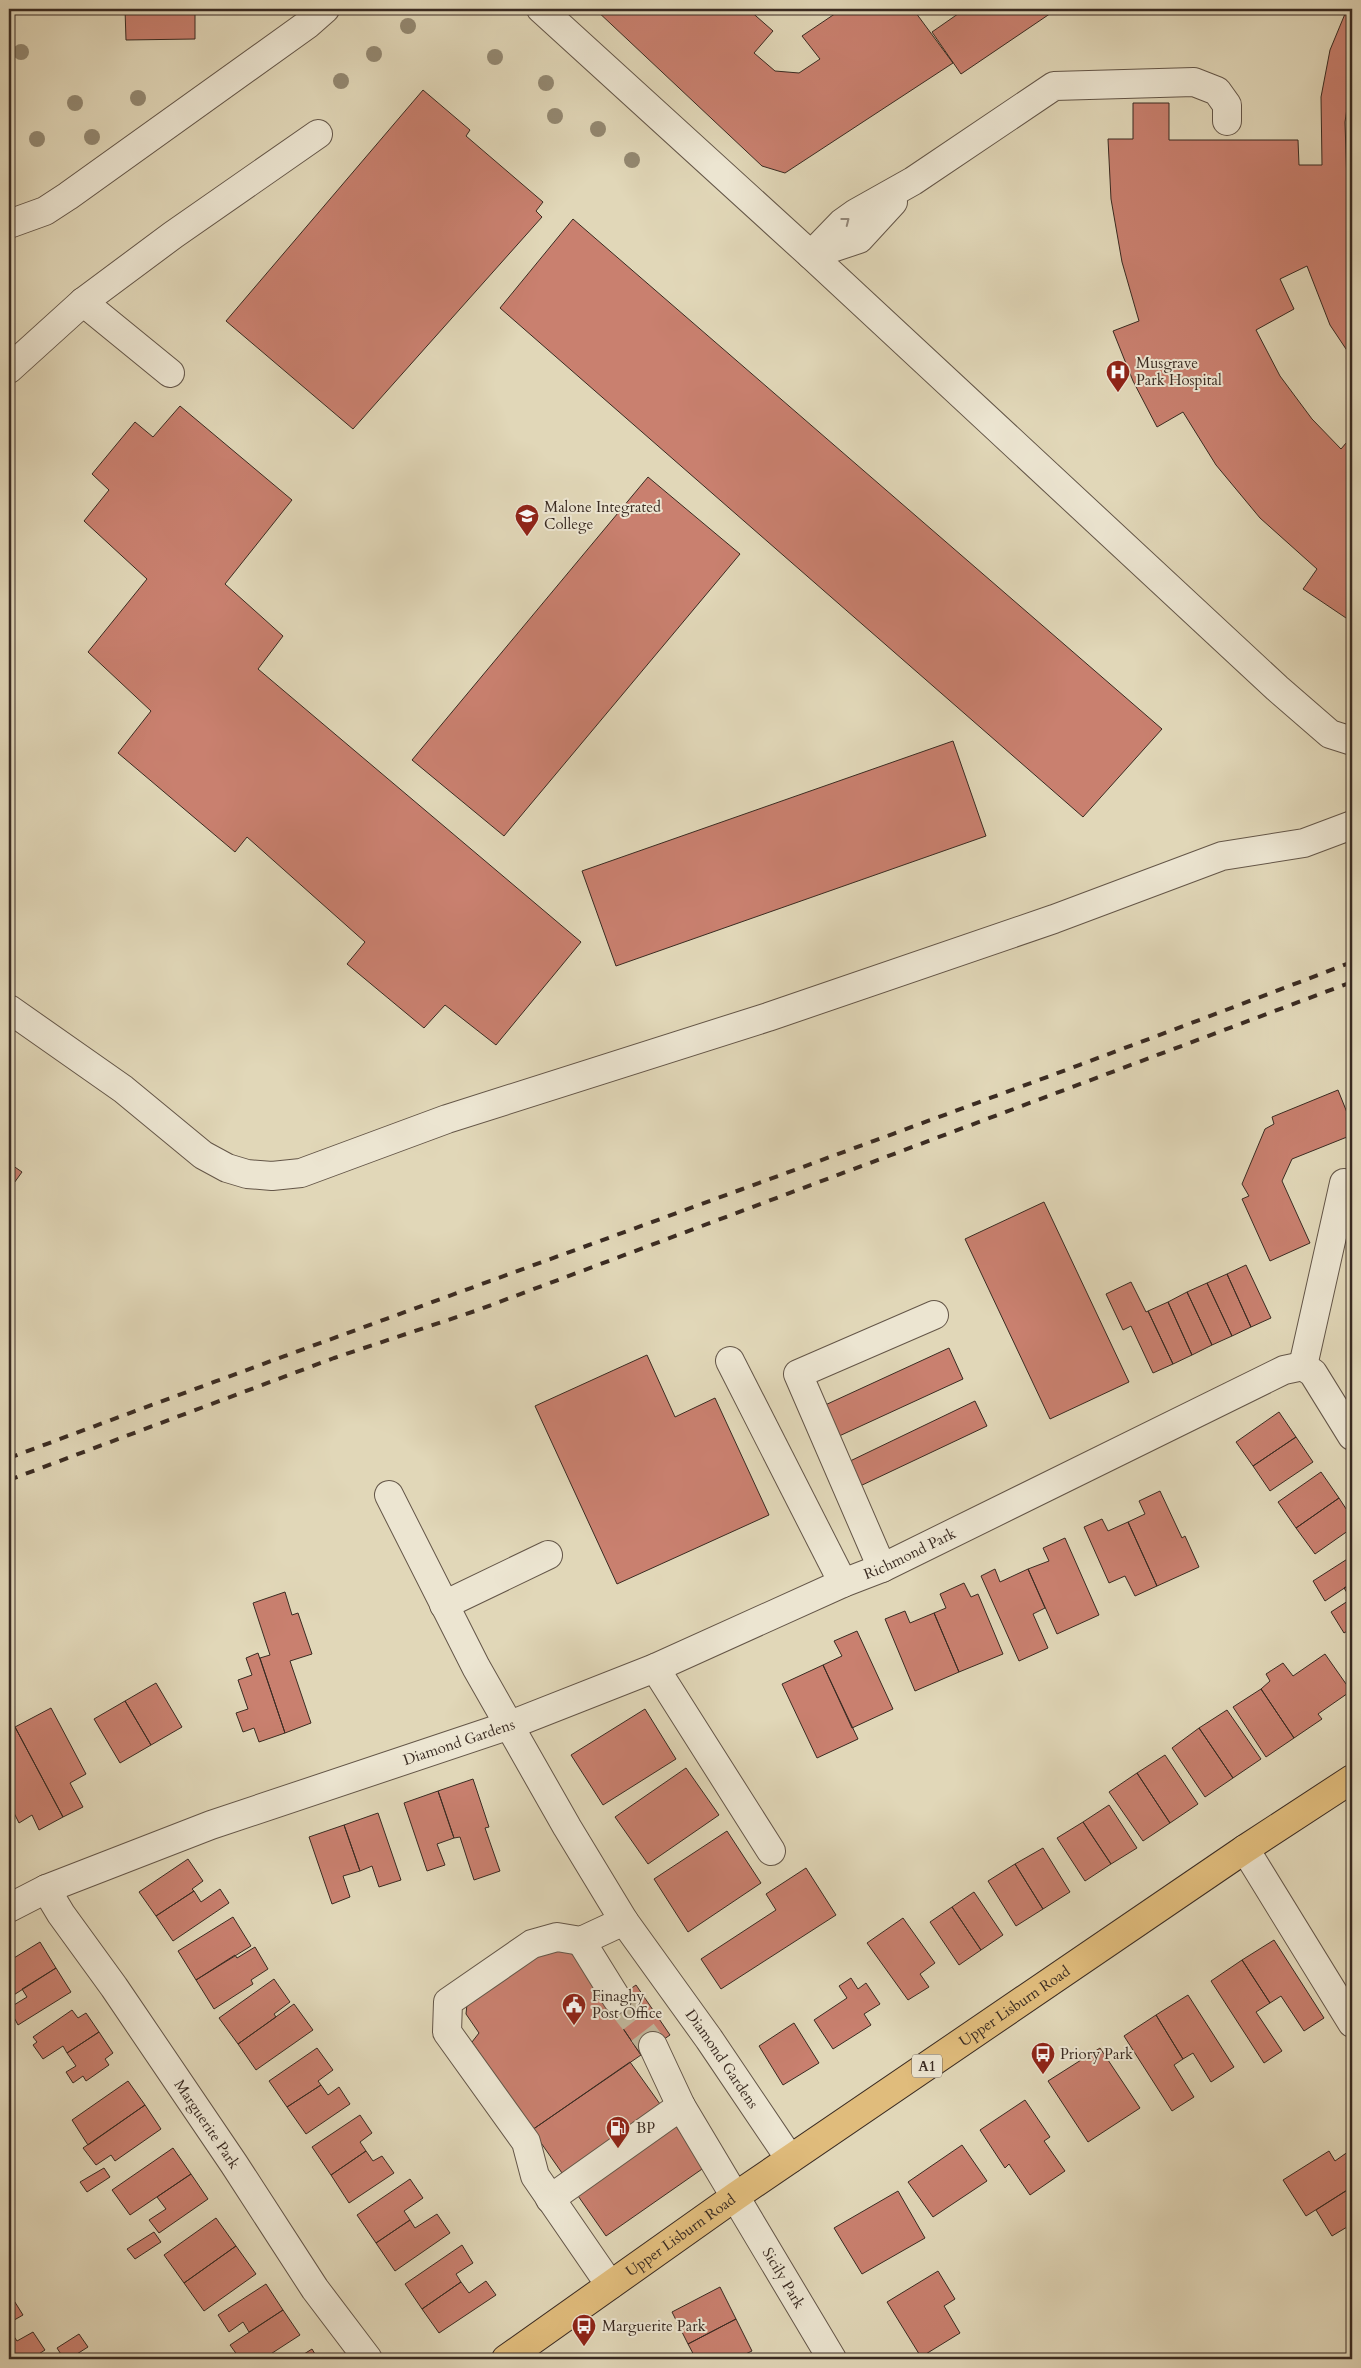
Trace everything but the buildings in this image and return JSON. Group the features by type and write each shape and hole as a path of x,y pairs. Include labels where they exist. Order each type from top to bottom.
{"main road":[{"name":"Upper Lisburn Road","path":"506,2359 736,2196 1245,1849 1352,1779"}],"street":[{"path":"9,224 45,211 68,196 308,24 325,9"},
{"path":"541,9 811,255 1277,688 1330,734 1352,741"},
{"path":"811,255 859,238 913,181 1054,86 1194,82 1217,91 1228,105 1228,120"},
{"path":"9,369 83,302 173,235 318,134"},
{"path":"83,302 170,373"},
{"path":"9,1009 123,1089 203,1155 227,1168 247,1174 272,1176 301,1173 447,1119 768,1017 1054,919 1222,856 1304,843 1352,825"},
{"path":"1344,1183 1303,1366 1313,1373 1352,1436"},
{"path":"882,1568 798,1374 934,1315"},
{"path":"730,1361 843,1583"},
{"name":"Richmond Park","path":"510,1725 656,1668 843,1583 882,1568 1284,1370 1303,1366"},
{"path":"389,1495 444,1605 510,1725"},
{"path":"444,1605 548,1555"},
{"path":"656,1668 771,1851"},
{"name":"Diamond Gardens","path":"9,1908 46,1889 211,1825 510,1725 624,1921 709,2039 790,2160"},
{"path":"1245,1849 1352,2023"},
{"name":"Marguerite Park","path":"46,1889 61,1914 114,1987 234,2164 315,2289 368,2359"},
{"path":"610,2285 535,2176 526,2142 446,2032 448,2002 532,1944 557,1936 581,1942 624,1921"},
{"path":"581,1942 617,1999"},
{"name":"Sicily Park","path":"653,2046 682,2106 832,2359"},
{"path":"550,2199 682,2106"}],"tunnel":[{"path":"617,1999 653,2046"}],"railway":[{"path":"9,1458 1185,1026 1352,962"},
{"path":"9,1480 334,1358 478,1310 1352,982"}],"place":[{"name":"Musgrave Park Hospital","path":"1118,393"},
{"name":"Malone Integrated College","path":"527,537"},
{"name":"Finaghy Post Office","path":"574,2026"},
{"name":"Priory Park","path":"1043,2075"},
{"name":"BP","path":"618,2149"},
{"name":"Marguerite Park","path":"584,2347"}]}
